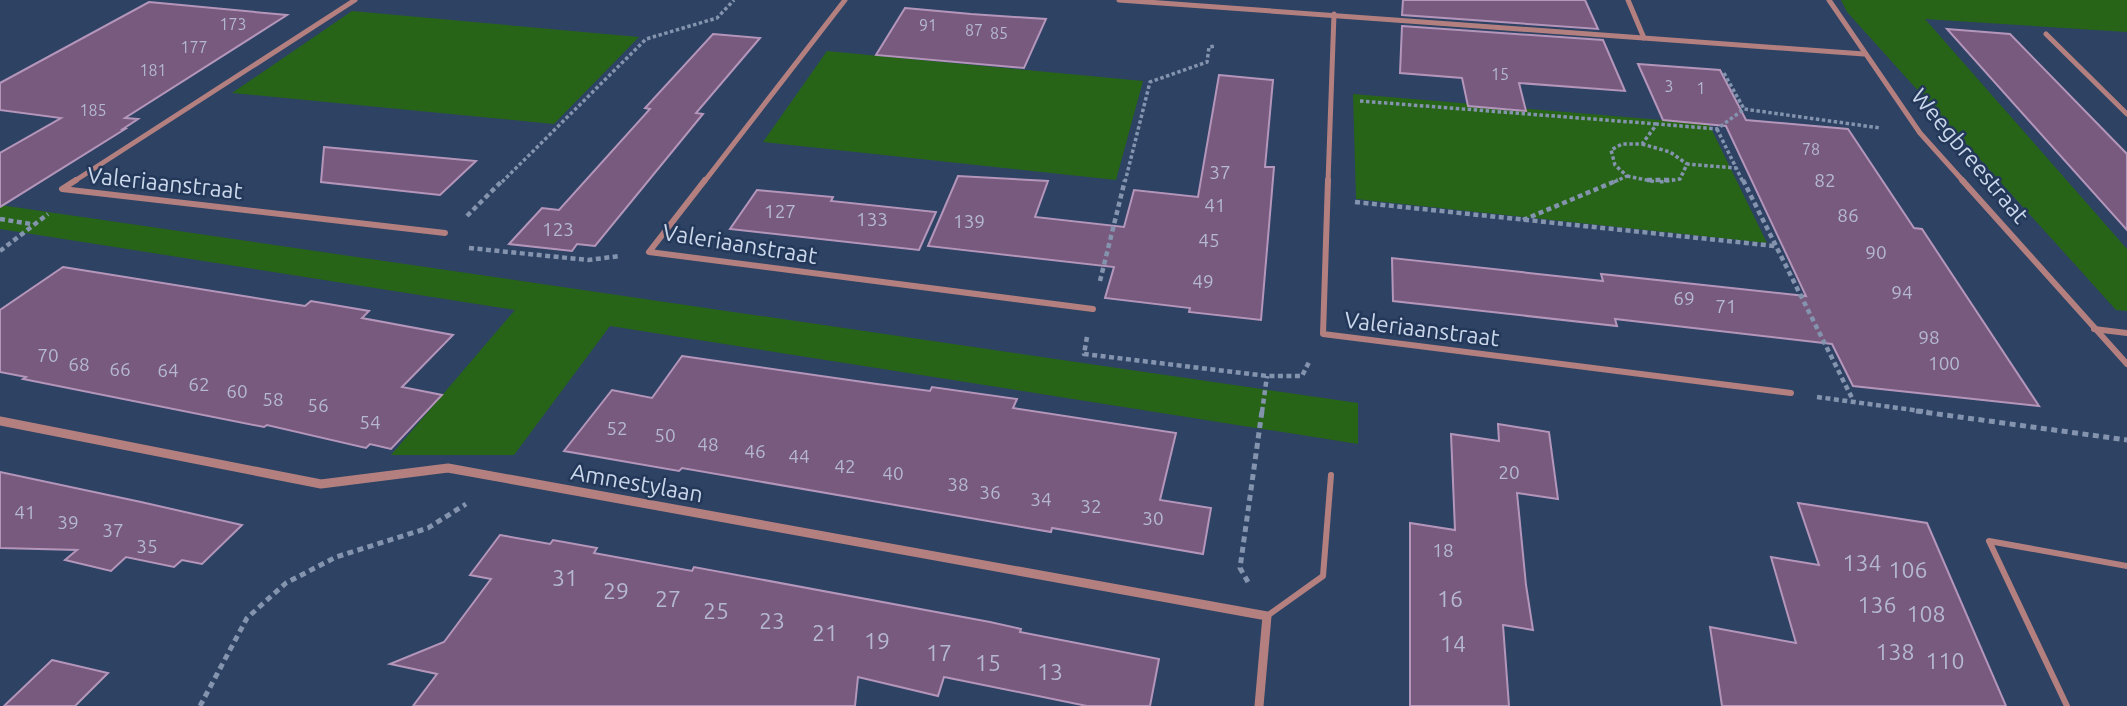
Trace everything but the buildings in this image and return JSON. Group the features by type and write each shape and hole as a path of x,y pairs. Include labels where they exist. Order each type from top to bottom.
{"street":[{"name":"Valeriaanstraat","path":"355,0 62,189 445,233"},
{"name":"Valeriaanstraat","path":"649,252 845,0"},
{"path":"1119,0 1864,54"},
{"path":"1628,0 1644,38"},
{"name":"Weegbreestraat","path":"1829,0 1920,133 2127,364"},
{"name":"Valeriaanstraat","path":"1334,15 1323,334 1791,394"},
{"path":"2046,34 2127,114"},
{"name":"Valeriaanstraat","path":"649,252 1093,309"},
{"path":"2093,329 2127,333"},
{"name":"Amnestylaan","path":"0,421 321,484 448,468 1267,616"},
{"path":"1259,706 1267,616"}],"lane":[{"path":"1267,616 1323,576 1331,475"},
{"path":"2067,706 1989,541 2127,566"}],"path":[{"path":"649,252 588,261 461,247 445,233 463,220 646,39 717,18 734,0"},
{"path":"1215,46 1209,47 1207,62 1150,82 1084,354 1267,376 1303,376 1323,334"},
{"path":"1332,98 1717,129 1744,109 1920,133"},
{"path":"1642,144 1657,124"},
{"path":"1717,129 1854,402"},
{"path":"1688,164 1681,179 1658,183 1627,176 1615,165 1611,150 1622,144 1642,144 1671,152 1688,164 1736,168"},
{"path":"1523,220 1627,176"},
{"path":"0,251 32,224 80,191"},
{"path":"1326,199 1775,246"},
{"path":"0,219 32,224"},
{"path":"1267,376 1240,568 1267,616"},
{"path":"1791,394 2127,440"},
{"path":"200,706 247,618 286,583 337,557 428,528 506,479"}],"green space":[{"path":"1841,0 2127,0 2127,32 1925,19 2127,249 2127,311 2116,310 1847,12"},
{"path":"352,11 639,37 554,124 232,93"},
{"path":"827,51 1143,81 1116,180 763,142"},
{"path":"1353,94 1709,124 1767,243 1356,199"},
{"path":"0,205 1358,403 1358,444 610,326 514,455 391,455 515,310 0,229"}]}
